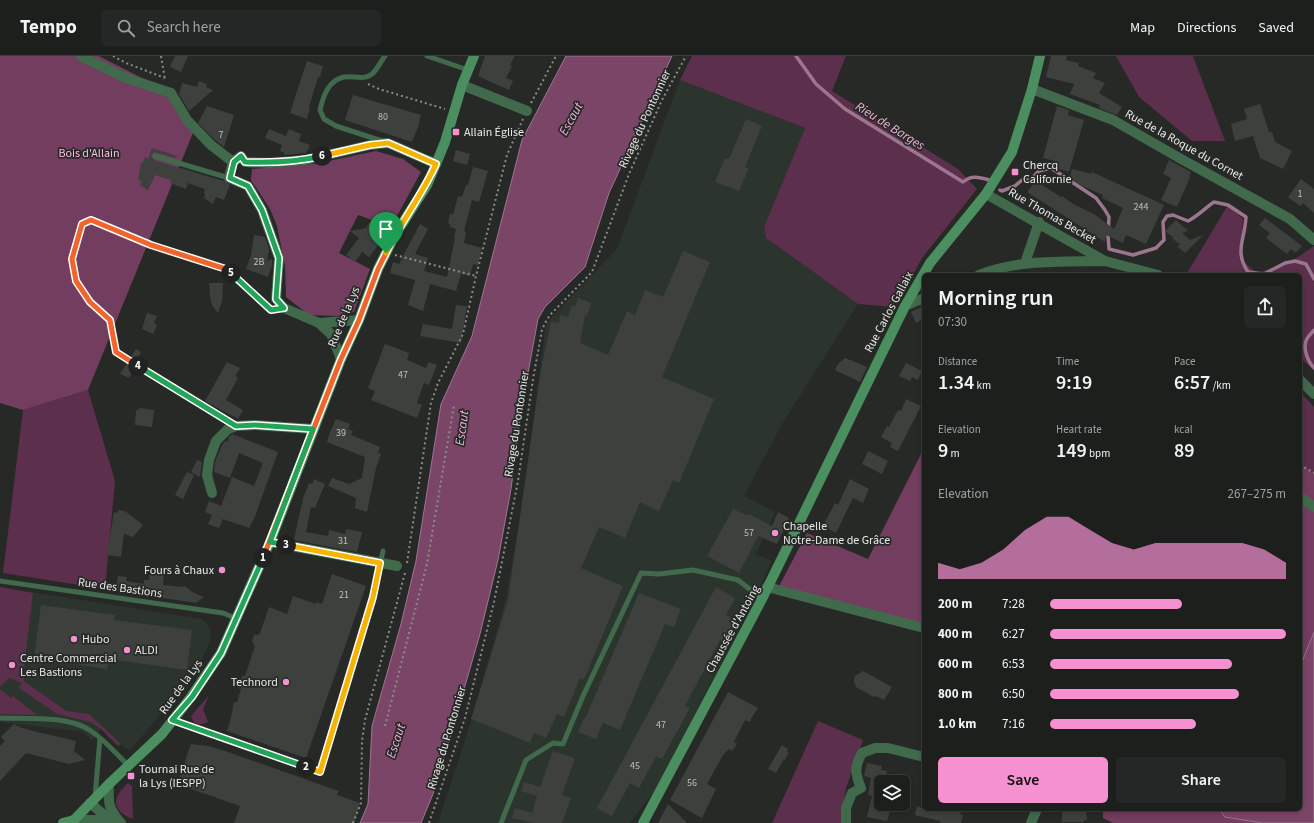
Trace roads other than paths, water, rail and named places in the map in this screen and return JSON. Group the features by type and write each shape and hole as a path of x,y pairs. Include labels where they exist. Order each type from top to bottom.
{"main road":[{"name":"Rue de la Lys","path":"74,822 128,765 162,734 192,697 221,653 235,618 270,542 313,429 341,359 359,320 378,269 395,235 427,185 436,164 445,142 462,85 474,56"},
{"name":"Rue Carlos Gallaix","path":"924,273 930,263 986,194 1012,152 1032,89 1040,56"},
{"name":"Rue Carlos Gallaix","path":"767,587 905,306 922,277"},
{"name":"Chaussée d'Antoing","path":"642,823 767,587"},
{"path":"63,823 74,822"}],"street":[{"path":"82,56 126,78 171,93 187,120 211,145 234,162"},
{"path":"462,85 527,111"},
{"name":"Rue de la Roque du Cornet","path":"1032,89 1113,120 1290,219 1314,240"},
{"path":"341,359 331,334 319,323 284,308 276,299 279,258 262,210 248,186 230,178 234,162 241,156 245,162 270,163 306,160 370,145 388,143 436,164"},
{"name":"Rue Thomas Becket","path":"986,194 1039,222 1105,261 1150,273"},
{"path":"1026,263 1039,222"},
{"name":"Rue Thomas Becket","path":"984,273 1026,263 1105,261"},
{"path":"905,306 922,299"},
{"path":"319,323 359,320"},
{"path":"1302,382 1314,394"},
{"path":"212,493 207,475 209,460 216,441 228,429 236,426 255,425 313,429"},
{"path":"1302,498 1314,507"},
{"path":"270,542 397,566"},
{"name":"Chaussée d'Antoing","path":"767,587 922,627"},
{"path":"846,823 846,808 852,793 861,788 856,775 856,763 862,753 875,748 888,748 922,756"},
{"path":"109,784 108,799 110,807 120,823"},
{"path":"93,801 103,814 120,823"},
{"path":"1031,823 1036,811"},
{"path":"74,822 98,820 113,823"}],"lane":[{"path":"385,56 372,74 361,78 345,76 333,82 324,94 320,110 324,119 336,126 388,143"},
{"path":"427,56 468,70"},
{"path":"155,156 230,178"},
{"path":"172,720 320,772 373,597 383,551"},
{"path":"501,823 526,760 553,743 563,744 583,696 641,573 658,574 693,570 738,580 762,599"},
{"name":"Rue des Bastions","path":"0,581 223,613 235,618"},
{"path":"0,718 55,720 77,724 91,730 128,765"},
{"path":"93,801 100,738"}],"water":[{"name":"Escaut","path":"566,56 672,56 609,193 585,267 545,307 538,319 521,411 511,489 498,560 480,634 433,794 421,823 360,823 368,804 372,726 401,624 416,561 441,404 472,336 522,140"},
{"path":"1314,632 1314,823 1262,823 1225,817 1220,811 1302,811 1302,662"}],"waterway":[{"name":"Rieu de Barges","path":"796,56 816,84 845,109 963,182 969,178 975,177 989,180"},
{"name":"Rieu de Barges","path":"1000,190 1002,191 1015,186 1022,180 1030,180 1039,171 1051,168 1096,198 1105,210 1109,217 1109,249 1133,255 1156,248 1164,240 1163,222 1167,216 1173,215 1188,221 1214,202 1228,205 1246,217 1241,245 1242,258 1248,272 1256,273"},
{"name":"Rieu de Barges","path":"1266,273 1285,263 1295,261 1306,264 1314,279"},
{"name":"Rieu de Barges","path":"1314,330 1308,337 1305,344 1308,359 1314,368"}],"place":[{"name":"Allain Église","path":"456,132"},
{"name":"Chercq Californie","path":"1015,172"},
{"name":"Chapelle Notre-Dame de Grâce","path":"775,533"},
{"name":"Fours à Chaux","path":"222,570"},
{"name":"Hubo","path":"74,639"},
{"name":"ALDI","path":"127,650"},
{"name":"Centre Commercial Les Bastions","path":"12,665"},
{"name":"Technord","path":"286,682"},
{"name":"Tournai Rue de la Lys (IESPP)","path":"131,776"}],"park label":[{"name":"Bois d'Allain","path":"89,153"}]}
